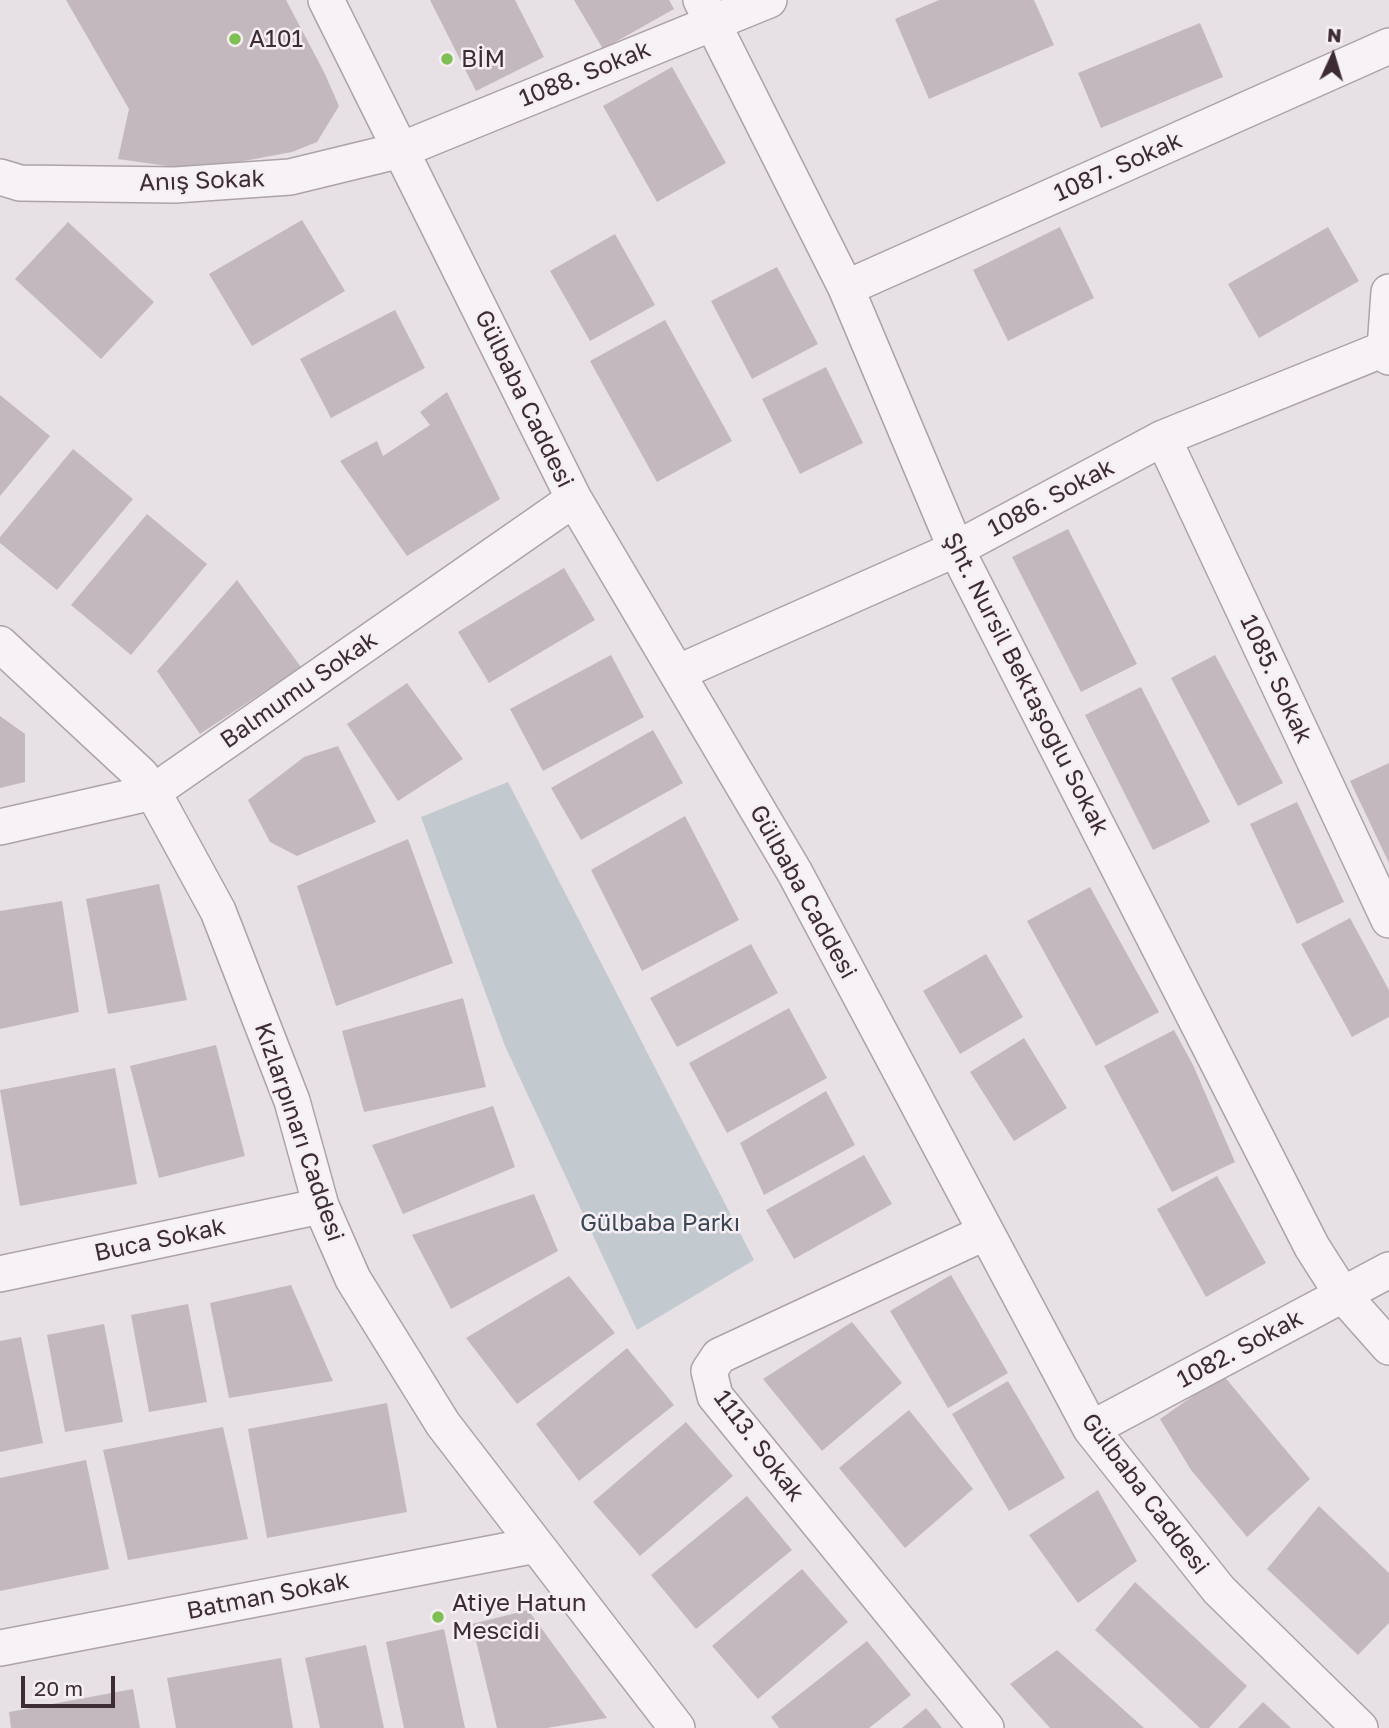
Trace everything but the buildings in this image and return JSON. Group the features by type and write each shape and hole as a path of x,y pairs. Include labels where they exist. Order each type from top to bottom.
{"street":[{"name":"Gülbaba Caddesi","path":"326,0 574,499 795,873 1091,1429 1219,1590 1360,1728"},
{"name":"1088. Sokak","path":"401,150 706,11 769,0"},
{"name":"Şht. Nursil Bektaşoğlu Sokak","path":"706,11 846,288 956,549 1312,1247 1342,1294 1389,1347"},
{"name":"1087. Sokak","path":"846,288 1389,46"},
{"name":"Anış Sokak","path":"0,177 20,183 188,184 290,177 401,150"},
{"path":"1388,351 1389,292"},
{"name":"1086. Sokak","path":"677,673 956,549 1163,438 1388,351"},
{"name":"1085. Sokak","path":"1163,438 1389,920"},
{"name":"Balmumu Sokak","path":"0,827 153,792 574,499"},
{"name":"Kızlarpınarı Caddesi","path":"0,644 141,775 153,792 218,911 292,1101 321,1206 353,1279 443,1424 677,1728"},
{"name":"Buca Sokak","path":"0,1274 321,1206"},
{"name":"1113. Sokak","path":"986,1232 719,1356 709,1371 715,1396 986,1728"},
{"name":"1082. Sokak","path":"1091,1429 1389,1270"},
{"name":"Batman Sokak","path":"0,1648 536,1545"}],"green space":[{"name":"Gülbaba Parkı","path":"508,782 754,1260 637,1330 505,1046 421,817"}],"place":[{"name":"A101","path":"235,39"},
{"name":"BİM","path":"447,59"},
{"name":"Atiye Hatun Mescidi","path":"438,1617"}]}
